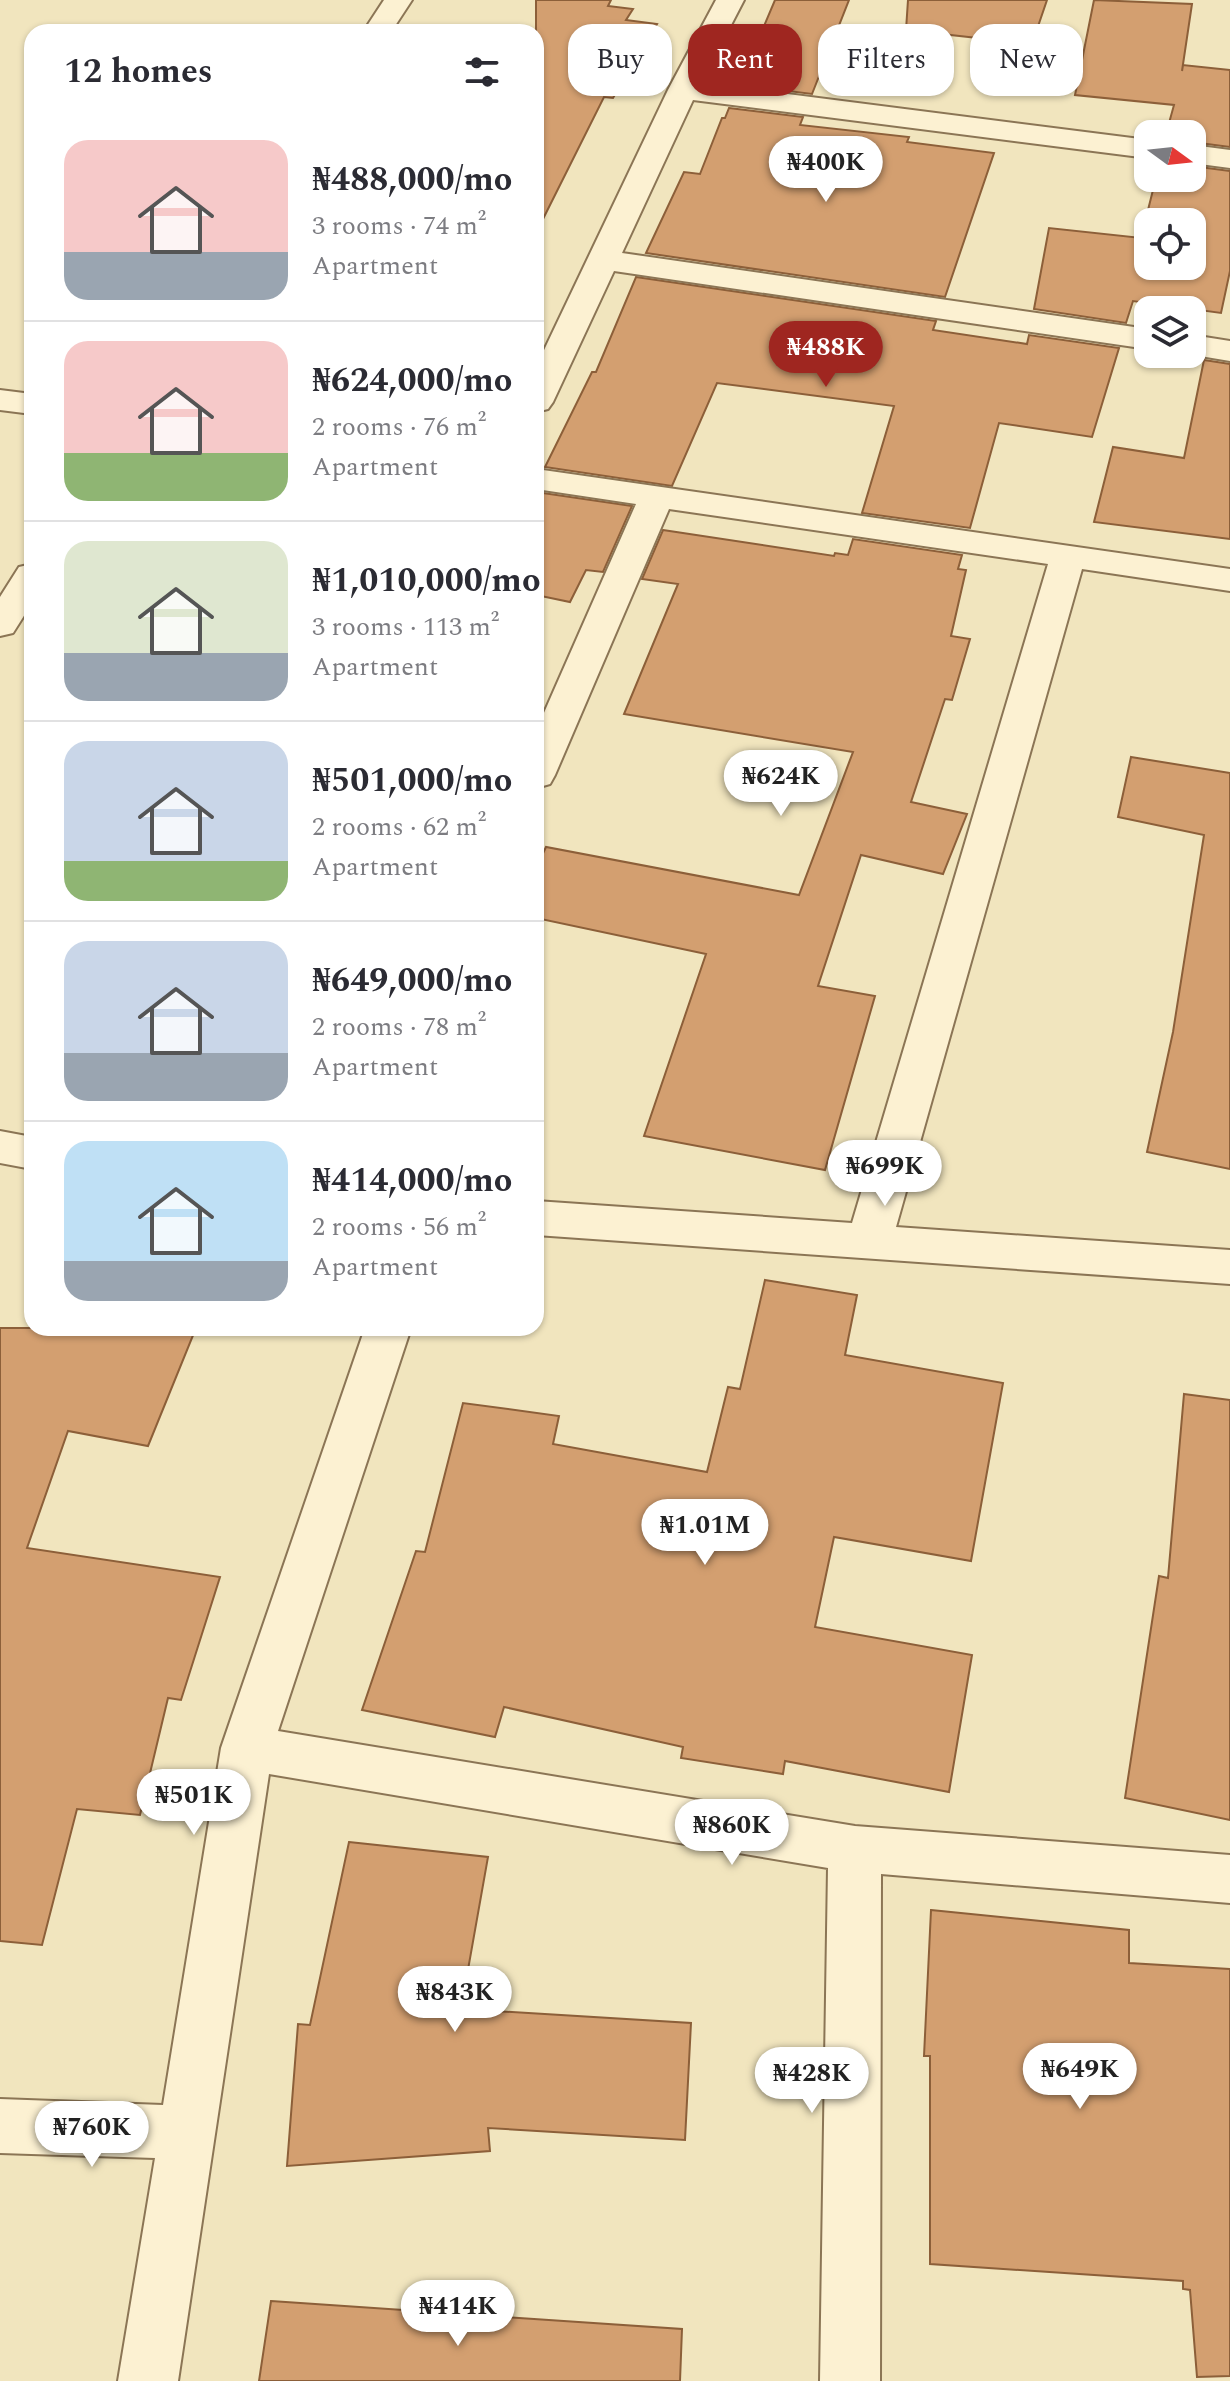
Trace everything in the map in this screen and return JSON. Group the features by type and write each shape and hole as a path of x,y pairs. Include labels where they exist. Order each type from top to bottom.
{"street":[{"path":"382,24 398,0"},
{"path":"544,385 683,90 730,0"},
{"path":"683,90 1134,147"},
{"path":"1206,156 1230,159"},
{"path":"603,260 1134,337"},
{"path":"1206,347 1230,351"},
{"path":"0,400 24,403"},
{"path":"544,480 1230,580"},
{"path":"544,757 657,496"},
{"path":"869,1242 1068,556"},
{"path":"0,625 18,584"},
{"path":"0,1147 24,1152"},
{"path":"544,1219 1230,1267"},
{"path":"148,2381 247,1748 385,1336"},
{"path":"247,1748 855,1849 1230,1879"},
{"path":"850,2381 855,1849"},
{"path":"0,2126 187,2132"}],"building":[{"path":"536,0 611,0 608,6 633,9 626,20 657,24 568,24 568,96 614,96 604,97 544,217 544,24 536,24"},
{"path":"775,0 849,0 840,24 818,24 818,79 812,94 802,93 802,24 765,24"},
{"path":"908,0 1047,0 1039,24 970,24 970,37 954,35 954,24 906,24"},
{"path":"1094,0 1192,4 1182,71 1183,65 1230,70 1230,147 1206,144 1206,120 1170,120 1174,105 1083,96 1083,55"},
{"path":"729,108 803,117 800,125 909,137 907,142 994,153 945,297 646,253 684,172 700,174"},
{"path":"1206,168 1230,171 1230,271 1221,313 1206,311 1206,296 1134,296 1126,323 1034,309 1049,228 1134,237 1134,280 1206,280 1206,208 1148,208 1152,192 1206,192"},
{"path":"636,277 936,321 933,330 1027,344 1029,335 1119,348 1092,437 999,423 970,528 862,513 894,406 717,383 672,486 545,467 592,372 596,372"},
{"path":"1206,360 1230,364 1230,539 1094,522 1113,447 1184,458"},
{"path":"544,493 632,506 603,572 586,570 570,602 544,597"},
{"path":"663,530 834,556 835,553 848,555 853,539 962,555 958,569 966,570 951,636 970,639 952,700 945,699 911,802 967,814 943,874 861,855 818,986 875,996 825,1170 644,1136 706,954 544,920 546,847 799,895 853,752 624,714 678,584 642,579"},
{"path":"1131,757 1230,773 1230,1169 1147,1152 1173,1032 1204,835 1118,817"},
{"path":"765,1280 857,1295 845,1355 1003,1383 971,1561 834,1537 815,1627 972,1655 949,1792 785,1761 783,1774 681,1758 683,1747 504,1707 495,1737 362,1710 416,1551 425,1552 463,1403 559,1416 553,1444 707,1472 728,1387 740,1389"},
{"path":"0,1328 24,1328 24,1336 193,1336 148,1446 68,1431 27,1548 220,1577 181,1700 168,1698 140,1815 77,1809 42,1945 0,1941"},
{"path":"1184,1394 1230,1400 1230,1820 1125,1798 1159,1576 1168,1578"},
{"path":"349,1842 488,1857 461,2009 691,2023 685,2140 488,2128 490,2151 287,2166 298,2024 310,2025"},
{"path":"931,1910 1129,1930 1129,1963 1230,1969 1230,2376 1197,2377 1190,2290 1183,2289 1183,2281 930,2264 930,2056 924,2056"},
{"path":"271,2301 682,2329 680,2381 259,2381"}]}
